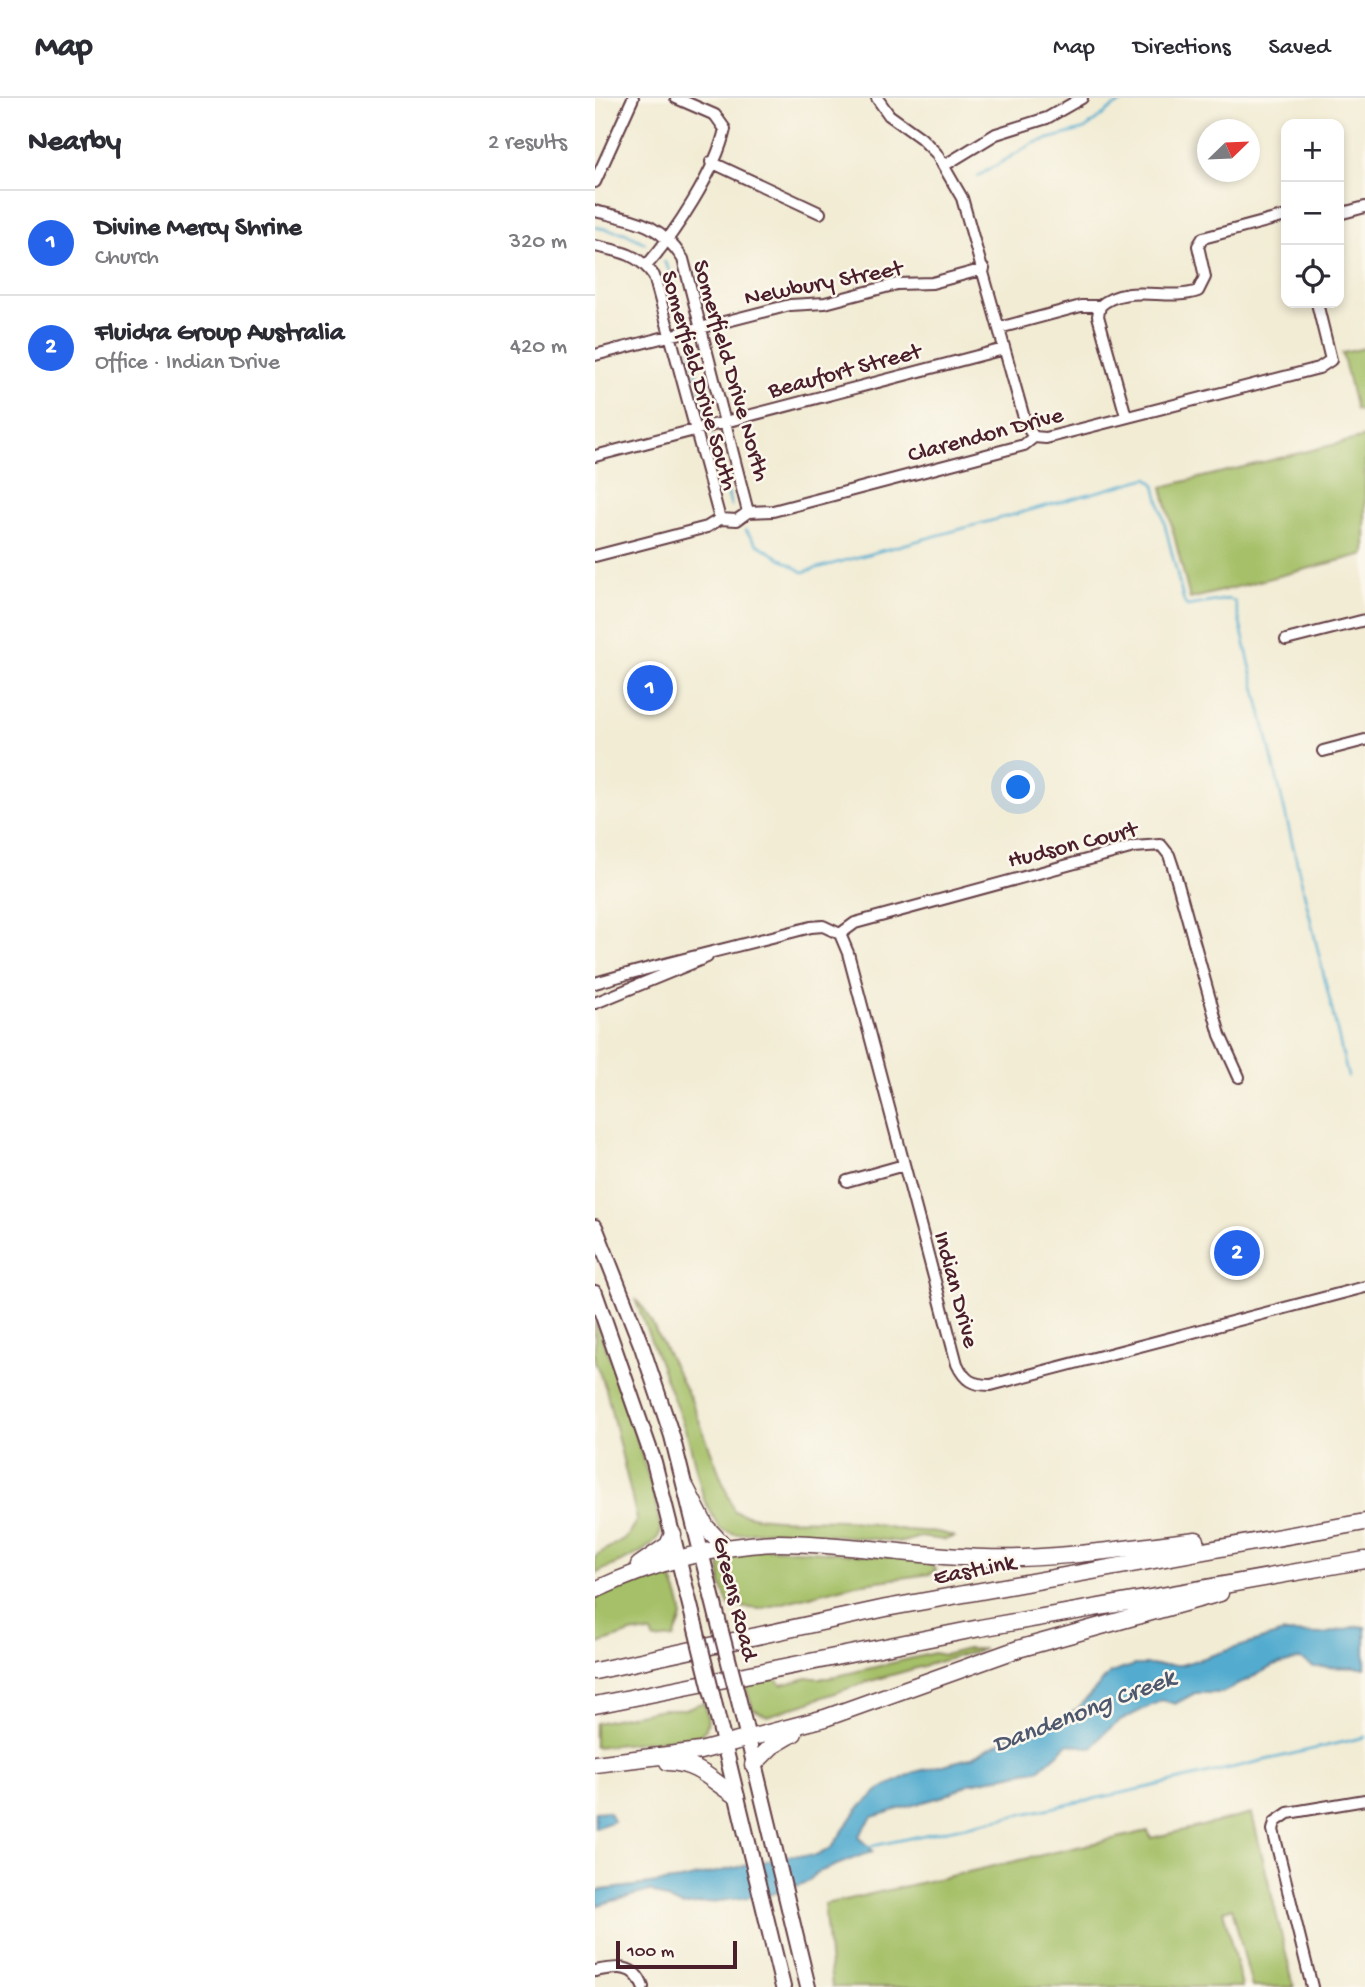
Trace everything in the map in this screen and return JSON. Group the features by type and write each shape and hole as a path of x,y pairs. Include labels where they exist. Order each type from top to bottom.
{"highway":[{"path":"687,1488 706,1527 727,1549"},
{"path":"601,1588 643,1570 727,1549 799,1544 962,1558 1015,1558 1365,1522"},
{"name":"EastLink","path":"595,1671 951,1595 1365,1522"},
{"path":"601,1588 658,1554 668,1545 673,1534"},
{"path":"595,1705 764,1669 1365,1560"},
{"path":"595,1763 645,1759 725,1745 825,1718 1018,1649 1297,1571"},
{"path":"753,1765 772,1746 825,1718"},
{"path":"645,1759 689,1765 709,1774 736,1796"}],"main road":[{"name":"Greens Road","path":"595,1227 649,1368 687,1488 808,1987"},
{"name":"Greens Road","path":"595,1293 642,1422 673,1534 783,1987"}],"street":[{"path":"595,182 633,98"},
{"path":"647,265 670,239 690,207 724,136 724,124 715,115 676,98"},
{"path":"877,98 889,115 921,138 945,165 962,198 1026,425 1034,437"},
{"path":"945,165 996,134 1047,118 1075,100"},
{"path":"711,162 820,213"},
{"path":"1344,213 1365,207"},
{"name":"Somerfield Drive North","path":"595,211 638,222 670,239 687,269 748,512"},
{"path":"1126,416 1098,316 1100,306 1107,300 1140,292 1178,295 1198,291 1205,276 1198,246 1203,238 1281,217"},
{"name":"Somerfield Drive South","path":"595,246 631,253 647,265 659,289 720,519"},
{"name":"Newbury Street","path":"595,355 790,305 825,303 897,284 932,283 984,269"},
{"path":"999,328 1081,306 1100,306"},
{"name":"Clarendon Drive","path":"595,556 707,527 720,519 737,520 748,512 773,511 1011,449 1024,445 1034,437 1046,438 1328,365 1331,360 1318,308"},
{"name":"Beaufort Street","path":"595,456 1004,349"},
{"path":"1286,640 1365,620"},
{"path":"1322,751 1365,740"},
{"name":"Hudson Court","path":"841,934 855,923 1134,847 1161,845 1169,855 1174,870 1220,1035 1239,1077"},
{"path":"595,1003 716,953 811,927 823,926 841,934"},
{"name":"Indian Drive","path":"841,934 963,1378 974,1385 991,1385 1365,1287"},
{"path":"595,983 690,955 716,953"},
{"path":"847,1181 904,1165"},
{"path":"1312,1987 1273,1830 1275,1822 1289,1813 1365,1800"},
{"path":"595,1971 628,1968 637,1974 643,1987"}],"green space":[{"path":"1365,348 1365,412 1356,410 1342,353"},
{"path":"1365,437 1365,554 1190,599 1162,487"},
{"path":"635,1299 645,1310 692,1402 734,1511 773,1519 857,1522 936,1532 954,1537 944,1540 920,1537 903,1542 815,1533 769,1531 735,1534 720,1529 704,1500 688,1437"},
{"path":"595,1321 616,1374 654,1495 661,1531 657,1539 642,1551 595,1574 595,1556 628,1536 637,1519 606,1389 595,1361"},
{"path":"753,1547 924,1559 936,1570 930,1574 856,1584 760,1609 729,1606 721,1584 720,1559 725,1554"},
{"path":"664,1570 673,1584 682,1612 674,1638 654,1640 651,1634 634,1632 595,1645 595,1597"},
{"path":"967,1649 984,1649 867,1682 768,1716 753,1709 745,1685 757,1679 774,1677 782,1685 807,1678 829,1678 934,1653 944,1655"},
{"path":"704,1702 707,1725 700,1736 595,1747 595,1723 662,1709 685,1709"},
{"path":"1252,1814 1294,1987 1252,1987 1232,1908 1223,1910 1242,1987 832,1987 824,1904 1148,1831 1151,1838"}],"water":[{"path":"1358,1626 1365,1627 1365,1668 1314,1667 1300,1659 1273,1666 1222,1693 1195,1693 1175,1704 1162,1700 1115,1725 1093,1748 1068,1744 1040,1769 971,1783 944,1796 872,1817 858,1837 873,1851 816,1873 808,1882 772,1894 682,1906 650,1891 595,1906 595,1891 681,1880 793,1855 816,1856 831,1848 858,1809 879,1790 915,1772 970,1758 1011,1736 1062,1720 1079,1707 1110,1673 1135,1665 1181,1665 1283,1633 1324,1634"},
{"path":"608,1811 614,1821 595,1828 595,1812"}],"waterway":[{"path":"978,176 1034,143 1085,129 1113,107 1129,99 1145,98"},
{"path":"595,227 625,233 645,243"},
{"path":"664,261 672,275 684,322"},
{"path":"689,342 707,415"},
{"path":"713,437 731,506"},
{"path":"745,530 757,544 803,572 1148,478 1155,485 1184,602 1187,606 1229,599 1235,602 1348,1077"},
{"name":"Dandenong Creek","path":"868,1847 1145,1788 1365,1737"}],"place":[{"name":"Divine Mercy Shrine","path":"650,688"},
{"name":"Fluidra Group Australia","path":"1237,1253"}]}
